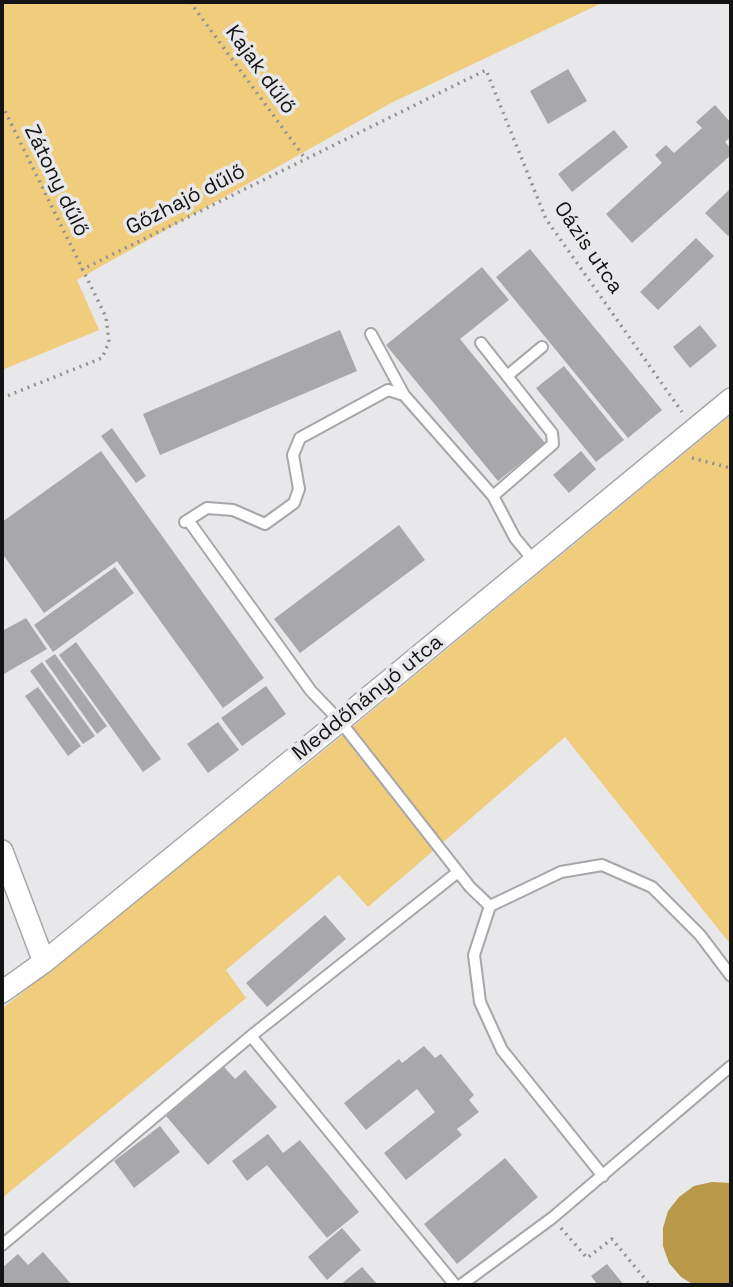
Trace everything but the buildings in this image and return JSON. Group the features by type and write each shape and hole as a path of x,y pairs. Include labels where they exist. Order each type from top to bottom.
{"street":[{"name":"Meddőhányó utca","path":"2,992 44,962 731,399"},
{"path":"2,850 44,962"}],"lane":[{"path":"371,334 404,395 494,496 515,538 534,561"},
{"path":"481,343 552,433 553,444 494,496"},
{"path":"507,376 542,347"},
{"path":"404,395 388,390 300,438 293,455 299,489 294,503 265,524 233,510 207,508 186,521 311,691 340,721 458,872 489,906"},
{"path":"603,1176 502,1050 480,1002 474,955 489,906 561,872 602,865 652,887 699,935 731,976"},
{"path":"2,1245 251,1036 458,872"},
{"path":"251,1036 455,1285"},
{"path":"461,1285 552,1218 731,1066"}],"path":[{"name":"Kajak dűlő","path":"190,2 304,157"},
{"name":"Gőzhajó dűlő","path":"81,270 304,157 486,70"},
{"name":"Oázis utca","path":"486,70 545,219 694,428"},
{"name":"Zátony dűlő","path":"2,105 106,317 109,342 102,358 2,398"},
{"path":"666,452 731,468"},
{"path":"552,1218 587,1258 612,1239 650,1285"}],"shaded area":[{"path":"2,2 604,2 391,103 77,280 99,330 2,370"},
{"path":"731,415 731,945 565,737 368,907 339,875 226,970 246,998 2,1198 2,1009 327,748"},
{"path":"712,1182 731,1183 731,1285 694,1285 681,1277 669,1263 663,1246 663,1228 668,1211 679,1197 694,1186"}]}
